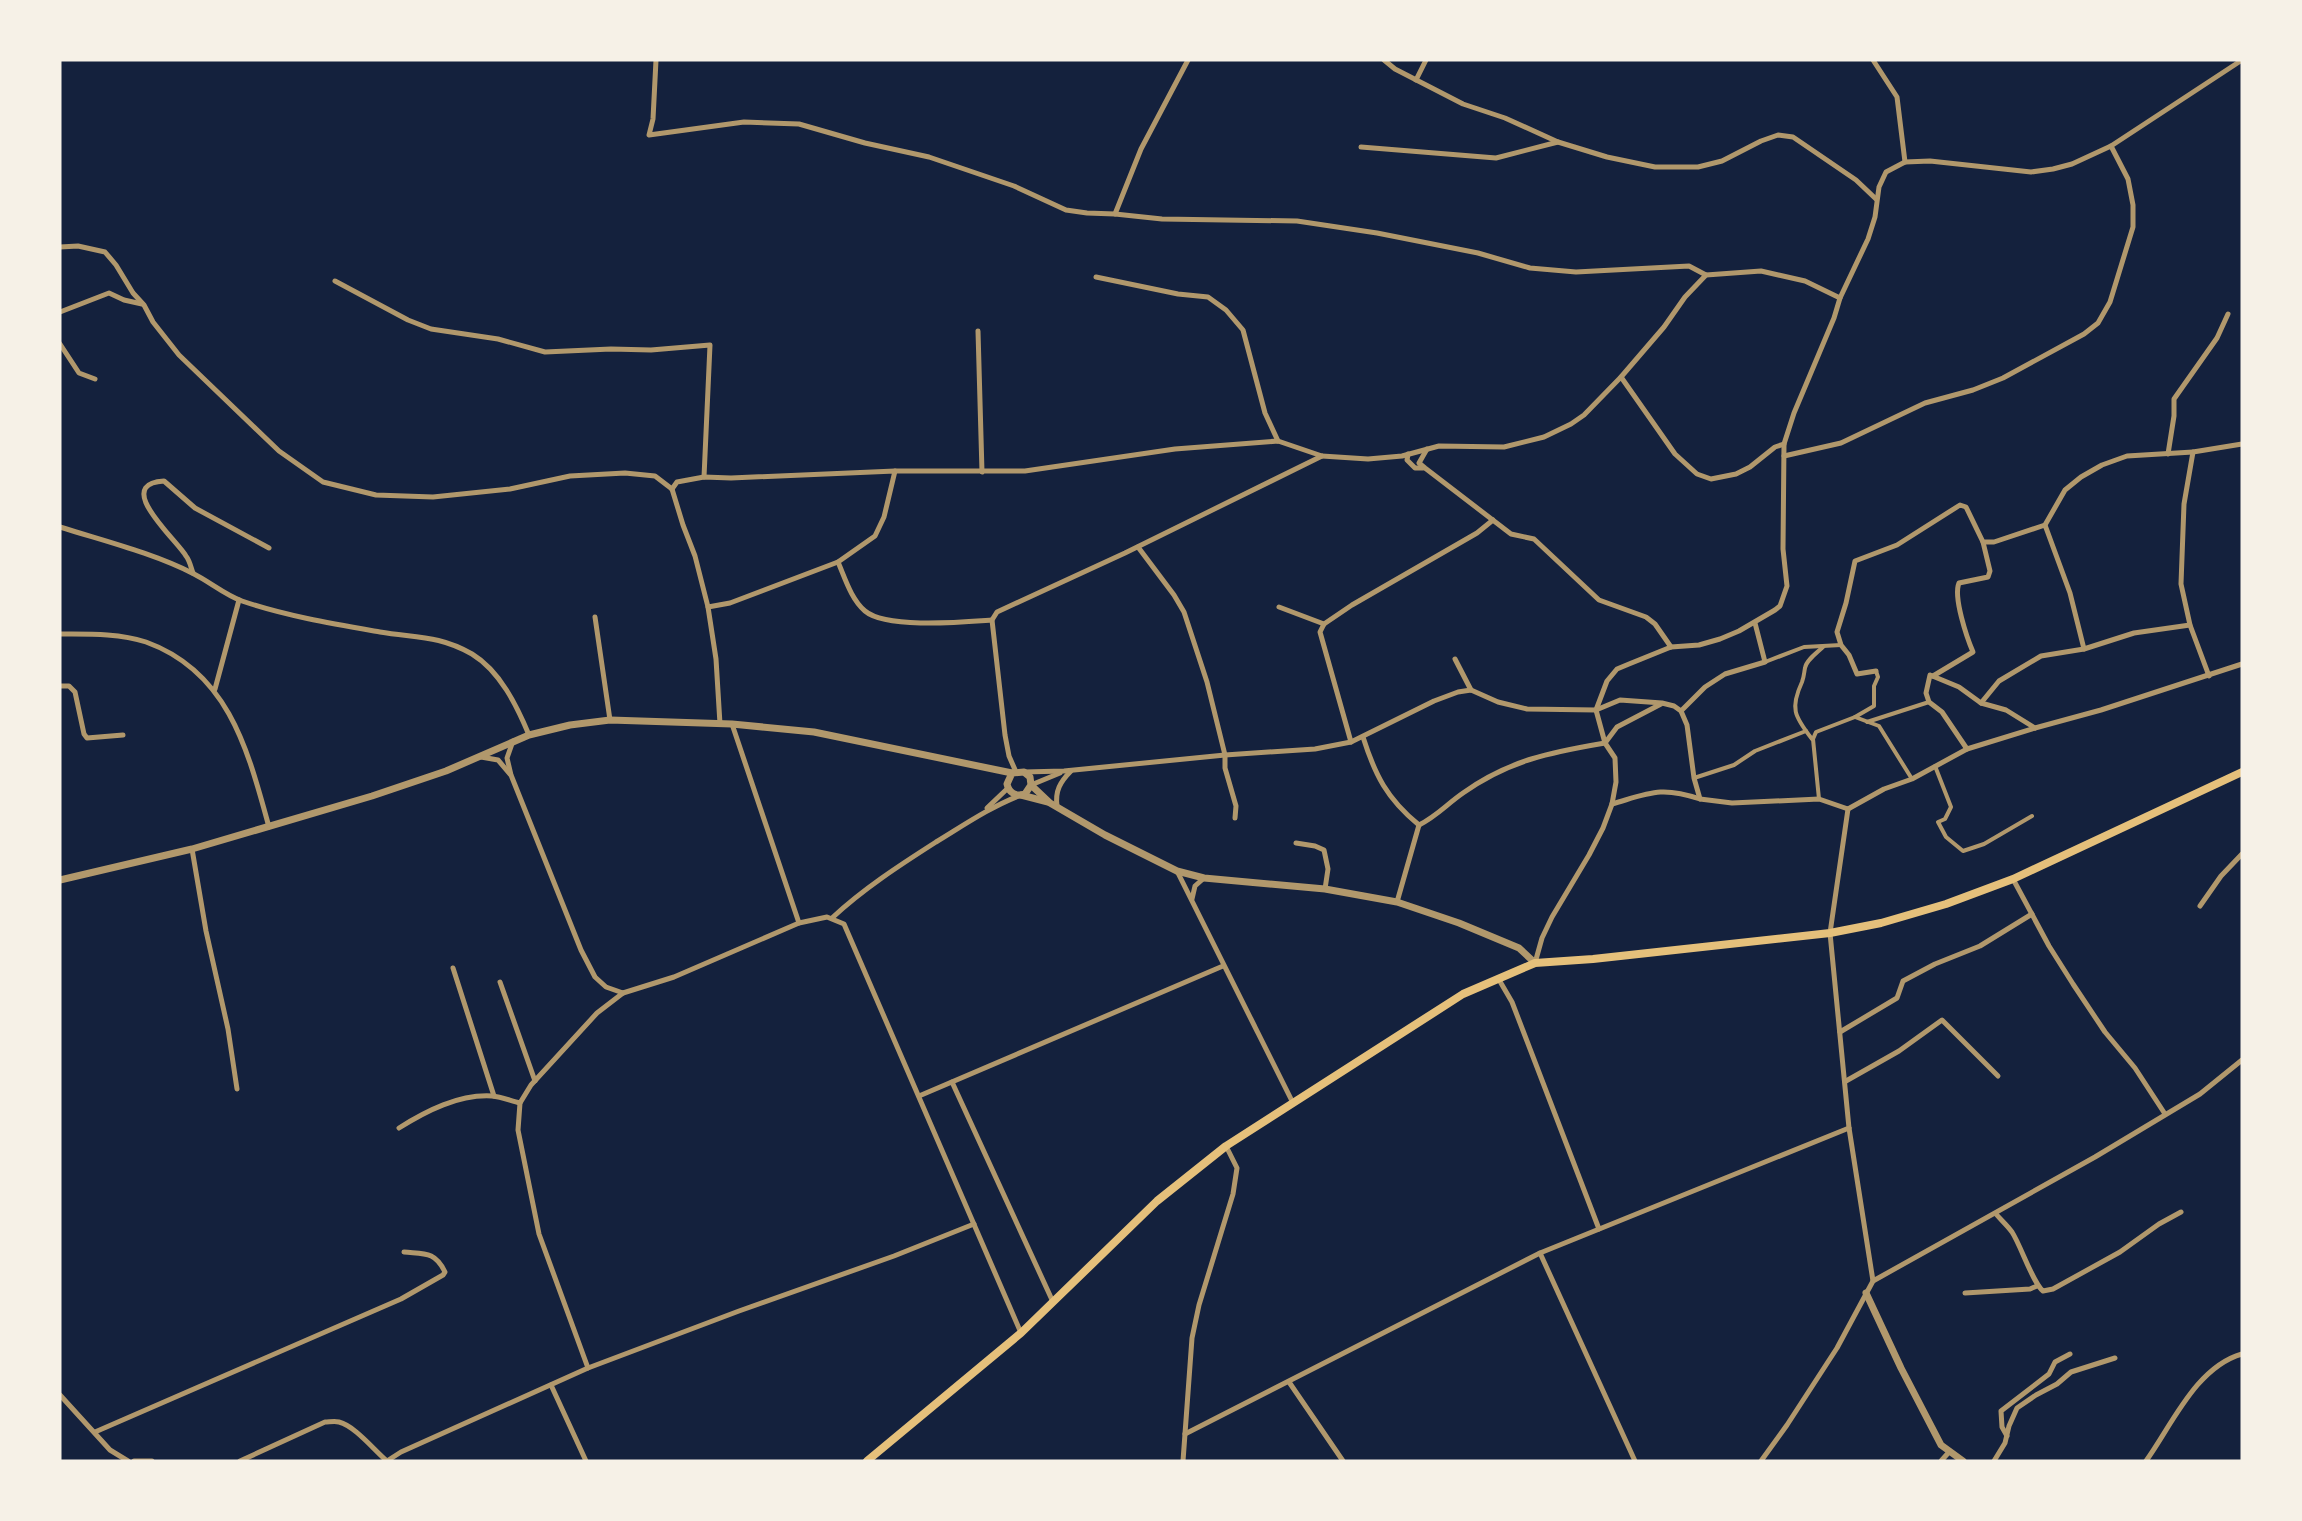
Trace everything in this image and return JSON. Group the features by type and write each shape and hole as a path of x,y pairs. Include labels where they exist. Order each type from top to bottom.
{"main road":[{"path":"867,1461 1021,1333 1157,1201 1226,1146 1463,994 1535,963 1605,958 1830,933 1892,920 1946,904 2013,879 2188,795 2242,772"}],"street":[{"path":"656,60 653,119 649,135 744,122 799,124 961,168 1014,186 1066,210 1162,219 1297,221 1377,232 1478,253 1530,268 1576,272 1689,266 1706,275 1761,271 1805,281 1840,298"},
{"path":"1115,213 1141,149 1188,60"},
{"path":"1384,60 1395,69 1463,104 1504,118 1558,142 1607,157 1654,167 1698,167 1722,161 1778,135 1793,137 1856,180 1876,199"},
{"path":"1416,80 1426,60"},
{"path":"1873,60 1898,97 1905,162"},
{"path":"1031,785 1054,805 1105,835 1177,871 1203,878 1325,889 1397,902 1459,923 1519,948 1535,963 1542,938 1552,916 1589,855 1612,804 1616,782 1615,758 1605,743 1596,710 1607,681 1617,669 1671,646 1698,645 1739,631 1780,606 1787,586 1783,549 1784,444 1840,298 1868,239 1875,217 1881,178 1886,172 1905,162 1929,161 2031,172 2053,170 2072,164 2111,146 2242,60"},
{"path":"1361,147 1496,158 1558,142"},
{"path":"1784,456 1841,443 1925,403 1983,386 2084,334 2098,323 2110,302 2133,227 2133,205 2128,179 2111,146"},
{"path":"60,247 78,246 105,252 144,305 153,322 179,355 279,451 323,482 376,495 433,497 510,489 570,476 625,473 655,476 672,489 695,556 708,607 720,693 720,724"},
{"path":"672,489 677,482 704,477 811,475 882,470 1025,471 1175,449 1278,441 1322,456 1368,459 1408,454 1439,446 1504,447 1544,437 1571,424 1621,377 1664,327 1684,297 1706,275"},
{"path":"1096,277 1178,294 1208,297 1226,310 1243,330 1265,414 1278,441"},
{"path":"334,281 408,320 431,329 498,339 545,352 651,350 710,345 704,477"},
{"path":"60,312 109,293 144,305"},
{"path":"2168,454 2174,416 2174,399 2217,338 2228,314"},
{"path":"978,331 982,472"},
{"path":"60,344 79,373 95,379"},
{"path":"1621,377 1675,454 1697,474 1711,479 1736,474 1750,467 1775,447 1784,444"},
{"path":"1983,543 1994,542 2045,525 2065,490 2095,469 2127,456 2193,452 2242,444"},
{"path":"1419,464 1428,449"},
{"path":"2193,452 2184,504 2181,584 2190,625 2209,676"},
{"path":"1408,454 1511,534 1534,538 1599,600 1646,617 1655,624 1671,646"},
{"path":"1408,454 1407,460 1415,468 1425,468"},
{"path":"1017,772 1009,756 1005,735 992,620 997,612 1138,547 1322,456"},
{"path":"1389,457 1412,465"},
{"path":"708,607 730,603 838,562 875,536 884,517 895,471"},
{"path":"193,573 187,556 160,525 144,498 143,491 146,486 164,481 195,508 268,548"},
{"path":"1819,799 1813,739 1816,732 1855,717 1874,706 1874,686 1878,677 1876,671 1857,674 1849,655 1841,645 1837,632 1855,561 1897,545 1960,505 1966,507 1983,543 1990,571 1988,577 1959,583 1956,590 1964,622 1962,628 1972,652 1931,675 1926,693 1929,702 1942,712 1968,750"},
{"path":"1352,742 1320,632 1324,624 1352,605 1477,533 1493,520"},
{"path":"2045,525 2070,593 2084,649"},
{"path":"60,527 119,545 193,573 239,600 297,616 400,636 429,637 458,646 485,662 516,707 529,735"},
{"path":"1138,547 1184,612 1207,682 1236,806 1235,818"},
{"path":"838,562 859,604 873,616 942,624 992,620"},
{"path":"215,690 239,600"},
{"path":"1279,607 1324,624"},
{"path":"596,617 610,720"},
{"path":"1755,623 1765,662"},
{"path":"1981,703 1999,681 2041,656 2084,649 2133,633 2190,625"},
{"path":"60,634 96,634 145,642 178,657 195,669 215,690 244,745 269,827"},
{"path":"1681,711 1705,687 1725,674 1804,647 1841,645"},
{"path":"1813,739 1806,731 1794,707 1794,700 1803,680 1804,666 1824,646"},
{"path":"1455,659 1471,690"},
{"path":"1612,804 1661,790 1700,799 1732,803 1819,799 1848,809 1884,789 1912,779 1968,750 2242,664"},
{"path":"1931,675 1959,687 1981,703 2006,710 2035,728"},
{"path":"60,686 69,686 75,692 84,734 87,738 123,735"},
{"path":"1054,805 1013,794 1008,788 1008,780 1017,772 1064,771 1315,748 1352,742 1434,701 1471,690 1498,702 1527,709 1596,710 1620,700 1674,706 1681,711 1690,739 1694,778 1700,799"},
{"path":"1867,722 1929,702"},
{"path":"1397,902 1419,825 1435,817 1463,793 1510,767 1547,753 1605,743 1617,727 1662,703"},
{"path":"1855,717 1879,726 1912,779"},
{"path":"60,880 192,849 372,796 481,757 529,735 570,725 610,720 732,724 814,732 1017,772 1030,777 1031,785 1028,792 984,812 913,857 848,903 832,918"},
{"path":"732,724 799,923"},
{"path":"1694,778 1734,765 1755,751 1806,731"},
{"path":"1363,736 1370,762 1382,786 1393,801 1419,825"},
{"path":"513,741 507,758 511,775 581,950 595,977 606,987 623,993"},
{"path":"481,757 498,760 511,775"},
{"path":"1935,766 1951,807 1945,819 1938,822 1946,837 1963,850 1984,844 2032,816"},
{"path":"1054,805 1060,784 1072,770"},
{"path":"1031,785 1064,771"},
{"path":"984,812 1008,788"},
{"path":"1848,809 1830,933 1849,1128 1873,1281"},
{"path":"1296,843 1324,850 1328,869 1325,889"},
{"path":"192,849 206,931 228,1029 237,1089"},
{"path":"2200,906 2221,876 2242,854"},
{"path":"1177,871 1293,1103"},
{"path":"1192,902 1195,886 1203,878"},
{"path":"2013,879 2049,946 2098,1022 2135,1068 2165,1114"},
{"path":"1840,1032 1897,998 1903,981 1935,964 1980,946 2032,914"},
{"path":"588,1368 539,1234 518,1130 520,1103 534,1081 597,1013 623,993 674,977 799,923 827,917 844,924 853,942 1021,1333"},
{"path":"919,1096 1223,966"},
{"path":"453,968 494,1096"},
{"path":"1498,978 1512,1002 1599,1228"},
{"path":"500,982 534,1081"},
{"path":"1846,1081 1899,1050 1942,1020 1998,1076"},
{"path":"1761,1461 1832,1355 1873,1281 2095,1157 2200,1094 2242,1060"},
{"path":"952,1082 1053,1302"},
{"path":"399,1128 426,1111 448,1103 494,1096 520,1103"},
{"path":"1185,1434 1540,1253 1849,1128"},
{"path":"1183,1461 1192,1338 1199,1305 1233,1194 1237,1168 1226,1146"},
{"path":"1996,1214 2012,1232 2037,1286 2043,1291 2053,1288 2120,1252 2159,1224 2181,1212"},
{"path":"240,1461 325,1422 339,1422 361,1436 387,1461 401,1452 588,1368 749,1307 894,1256 974,1224"},
{"path":"94,1432 401,1299 445,1272 434,1256 404,1252"},
{"path":"1540,1253 1635,1461"},
{"path":"1965,1293 2030,1289 2037,1286"},
{"path":"1866,1293 1941,1445 1963,1461"},
{"path":"2007,1436 2002,1427 2001,1411 2049,1374 2055,1362 2070,1354"},
{"path":"2146,1461 2170,1421 2210,1371 2234,1356 2242,1354"},
{"path":"1994,1461 2005,1443 2017,1408 2057,1384 2071,1372 2115,1358"},
{"path":"1289,1382 1343,1461"},
{"path":"551,1385 586,1461"},
{"path":"60,1395 110,1450 128,1461"},
{"path":"1941,1461 1950,1451"},
{"path":"134,1461 146,1459 152,1461"}]}
